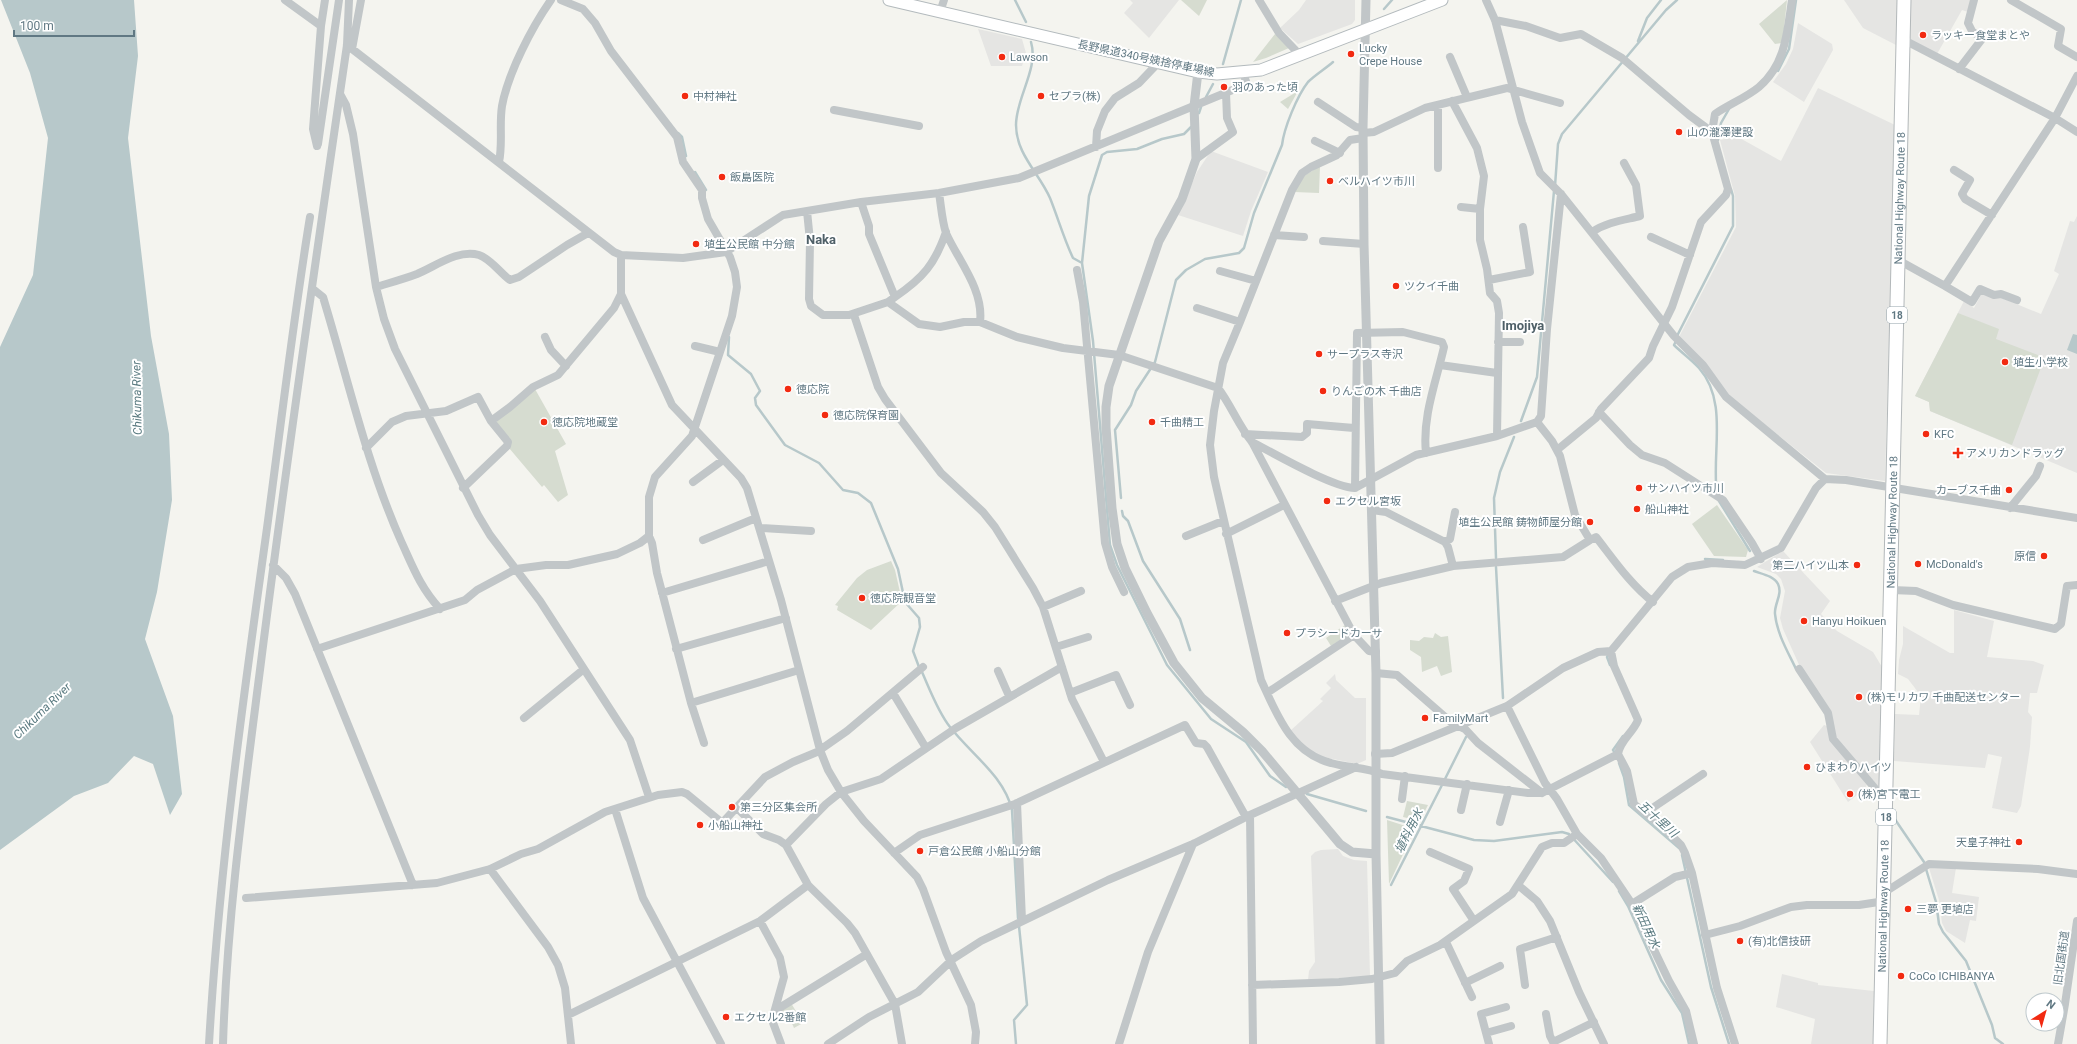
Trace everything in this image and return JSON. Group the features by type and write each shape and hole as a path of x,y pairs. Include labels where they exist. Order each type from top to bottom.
{"highway":[{"name":"National Highway Route 18","path":"1880,1044 1885,897 1904,0"}],"main road":[{"name":"長野県道340号姨捨停車場線","path":"889,0 1198,72 1217,74 1243,73 1261,70 1442,0"}],"street":[{"path":"285,0 321,26"},
{"path":"325,0 321,26 314,129 317,146 339,0"},
{"path":"349,0 349,47"},
{"path":"223,1044 233,891 273,564 340,94 349,47 361,0"},
{"path":"499,162 501,151 502,108 506,92 538,19 551,0"},
{"path":"562,0 583,9 595,23 611,51 677,137 683,162 702,190 702,198 708,218 735,272 737,287 732,316 706,398 692,436 655,477 649,497 649,536 652,543 662,593 676,649 704,744"},
{"path":"583,0 583,9"},
{"path":"940,12 944,0"},
{"path":"1259,0 1279,33 1300,55"},
{"path":"1366,0 1363,133 1364,244 1376,652 1376,854 1380,1044"},
{"path":"1486,0 1495,20 1512,89 1540,174 1557,190 1676,338 1702,365 1726,397 1826,479 1893,488 2077,518"},
{"path":"1557,450 1596,418 1599,412 1649,358 1672,307 1701,222 1726,195 1728,189 1712,132 1714,114 1759,86 1778,62 1786,42 1792,0"},
{"path":"1960,69 1982,39 1972,31 1968,23 1974,0"},
{"path":"2011,0 2061,29 2058,46 2077,57"},
{"path":"1495,20 1526,26 1560,38 1581,34 1624,60 1689,115 1712,132"},
{"path":"1904,40 2055,118 2077,132"},
{"path":"349,47 499,162 588,233 621,255 683,258 726,252 783,215 861,202 939,193 1004,182 1034,172 1096,147 1247,84 1243,73"},
{"path":"1450,57 1468,97"},
{"path":"1096,147 1097,131 1105,111 1115,98 1139,83 1160,62"},
{"path":"1198,72 1194,106 1196,159 1182,199 1159,242 1109,386 1106,407 1106,427 1117,544 1125,568 1174,663 1202,698 1262,750 1340,844 1352,852 1376,854"},
{"path":"1945,286 2055,118 2077,76"},
{"path":"1560,103 1507,88 1425,108 1374,132 1363,133 1350,140 1340,153 1310,167 1302,173 1287,200 1240,322 1222,363 1210,445 1214,477 1223,521 1261,680 1286,729 1296,744 1308,754 1333,764 1376,771 1382,774 1509,790 1545,790 1618,754"},
{"path":"1196,159 1233,132 1227,118 1226,93"},
{"path":"340,94 346,106 353,134 376,287 396,349 463,488 490,535 540,601 630,740 649,797"},
{"path":"1452,101 1477,148 1484,176 1480,209 1480,240 1489,280 1490,293 1498,300 1499,313 1497,436"},
{"path":"1318,102 1363,133"},
{"path":"1438,105 1438,168"},
{"path":"834,110 919,126"},
{"path":"1315,141 1340,153"},
{"path":"1592,232 1599,227 1640,216 1636,185 1624,163"},
{"path":"1954,170 1970,180 1962,194 1965,199 1992,215"},
{"path":"1252,442 1347,488 1355,488 1416,455 1497,436 1537,422 1541,416 1557,190"},
{"path":"939,193 946,232 974,290 979,305 980,322"},
{"path":"861,202 869,226 869,234 891,299 919,324 940,327 964,322 980,322 1017,337 1063,348 1120,355 1218,388 1228,400 1245,434 1252,442 1354,635 1369,651 1376,652"},
{"path":"1461,207 1480,209"},
{"path":"806,211 810,241 808,285 811,306 823,315 854,315 891,299 914,284 928,270 946,232"},
{"path":"209,1044 219,910 241,711 296,306 310,217"},
{"path":"1489,280 1530,272 1523,227"},
{"path":"376,287 417,274 455,257 471,254 489,260 510,280 519,277 588,233"},
{"path":"1274,235 1304,237"},
{"path":"1651,237 1690,255"},
{"path":"1323,241 1364,244"},
{"path":"621,255 621,294 672,405 741,478 747,488 786,618 820,750 828,770 842,792 864,821 917,877 951,962 971,1005 976,1032 975,1044"},
{"path":"1898,260 1972,302 1980,289 1994,295 2001,294 2017,300"},
{"path":"1077,270 1092,351 1105,543 1112,567 1124,592"},
{"path":"1220,271 1256,281"},
{"path":"313,289 323,297 348,379 366,448 383,501 422,587 440,609"},
{"path":"491,420 510,407 533,387 558,375 614,308 621,294"},
{"path":"1197,308 1240,322"},
{"path":"854,315 878,387 885,399 941,473 983,512 995,527 1033,588 1043,607 1070,692 1104,762"},
{"path":"1355,488 1354,431 1357,333 1403,332 1442,342 1444,347 1428,411 1425,441 1426,453"},
{"path":"545,337 551,350 566,366"},
{"path":"1498,342 1520,342"},
{"path":"695,346 720,352"},
{"path":"1440,365 1498,373"},
{"path":"1355,394 1368,394"},
{"path":"366,448 392,422 406,416 446,411 478,397 491,420 508,442 507,446 463,488"},
{"path":"1599,412 1630,446 1642,455 1665,463 1717,496 1752,543 1761,559"},
{"path":"1537,422 1557,450 1575,515 1590,540"},
{"path":"1245,434 1302,438 1307,433 1307,424 1370,434"},
{"path":"693,482 723,460"},
{"path":"2010,508 2036,476 2040,466"},
{"path":"1376,754 1392,753 1507,706 1563,668 1598,652 1611,651 1653,602 1672,577 1688,567 1712,563 1745,565 1761,559 1780,548 1816,488 1826,479"},
{"path":"1226,534 1284,505"},
{"path":"1372,510 1386,512 1445,542 1448,547 1453,566"},
{"path":"1445,542 1450,539 1455,512"},
{"path":"703,540 756,518"},
{"path":"1186,536 1223,521"},
{"path":"760,528 811,531"},
{"path":"317,649 465,600 477,590 516,569 546,565 568,565 617,554 649,536"},
{"path":"1335,601 1401,577 1453,566 1563,557 1596,537 1619,567 1643,594 1653,602"},
{"path":"662,593 769,561"},
{"path":"273,564 286,578 295,594 413,885"},
{"path":"1892,590 1916,591 1953,605 2055,629 2062,624 2068,586 2077,585"},
{"path":"1043,607 1081,591"},
{"path":"676,649 786,618"},
{"path":"1267,693 1354,635"},
{"path":"1056,647 1088,637"},
{"path":"1611,651 1614,666 1638,720 1635,727 1619,747 1618,754 1627,771 1634,804 1681,845 1705,935 1717,988 1735,1044"},
{"path":"246,898 437,883 490,869 521,854 538,848 605,812 649,797 673,793 687,794 720,821 724,821 765,778 786,765 820,750 847,731 923,667"},
{"path":"786,845 826,804 842,792 881,779 952,730 1062,667"},
{"path":"524,718 584,669"},
{"path":"1799,669 1828,713 1833,739 1879,793 1886,794"},
{"path":"691,703 799,670"},
{"path":"998,671 1010,696"},
{"path":"1376,673 1397,675 1452,723 1465,729 1478,743 1557,798 1575,836 1601,858 1632,904 1669,981 1686,1011 1694,1044"},
{"path":"1070,692 1116,674 1130,705"},
{"path":"893,693 926,748"},
{"path":"1507,706 1545,790"},
{"path":"894,853 920,835 1013,805 1185,725 1196,743 1204,744 1207,747 1248,816 1253,1044"},
{"path":"828,1044 869,1017 918,992 951,962 981,941 1108,880 1193,844 1248,816 1356,768"},
{"path":"1645,813 1703,774"},
{"path":"1402,799 1404,776"},
{"path":"1461,810 1468,784"},
{"path":"1500,822 1509,790"},
{"path":"1013,805 1022,920"},
{"path":"737,808 763,834 780,840 786,845 808,885 847,923 867,954 895,1004 902,1044"},
{"path":"615,809 643,898 720,1044"},
{"path":"1252,984 1339,982 1378,977 1395,973 1407,961 1446,942 1512,894 1542,848 1575,836"},
{"path":"1119,1044 1148,952 1193,844"},
{"path":"1430,852 1469,869 1464,881 1453,889 1474,921"},
{"path":"1705,935 1740,926 1791,907 1807,905 1859,905 1885,897 1929,864 2038,869 2077,874"},
{"path":"490,869 548,947 558,965 565,988 571,1044"},
{"path":"1632,904 1675,876 1688,873"},
{"path":"568,1015 760,922 808,885"},
{"path":"1518,885 1537,901 1545,912 1604,1044"},
{"name":"旧北国街道","path":"2058,1044 2077,921"},
{"path":"760,922 780,958 784,977 772,1020 782,1044"},
{"path":"1525,985 1520,949 1557,937"},
{"path":"1446,942 1472,997"},
{"path":"776,1010 867,954"},
{"path":"1466,983 1500,966"},
{"path":"1490,1044 1481,1014 1506,1007"},
{"path":"1546,1014 1550,1036 1553,1042 1594,1022"},
{"path":"1486,1033 1511,1026"}],"shaded area":[{"path":"1130,0 1179,0 1149,38 1124,13 1133,3"},
{"path":"1181,0 1207,0 1199,16"},
{"path":"1306,0 1355,0 1355,20 1352,24 1298,44 1280,28 1299,10"},
{"path":"1787,0 1782,43 1775,44 1759,24"},
{"path":"1844,0 1898,0 1896,45 1863,28"},
{"path":"1911,0 1972,0 1968,12 1962,10 1937,54 1910,40"},
{"path":"1798,23 1832,44 1833,50 1804,102 1773,82 1786,64 1793,49"},
{"path":"978,29 1022,39 1026,53 1022,66 991,66"},
{"path":"1275,34 1289,48 1253,62"},
{"path":"1818,88 1895,125 1885,481 1826,473 1729,396 1679,337 1736,227 1735,196 1720,140 1738,137 1781,161"},
{"path":"1298,91 1288,109 1280,102"},
{"path":"1211,151 1268,172 1251,211 1243,236 1178,215 1197,172"},
{"path":"1320,166 1319,193 1294,192 1304,176"},
{"name":"埴生小学校","path":"2077,216 2077,473 1930,411 1929,402 1915,396 1964,301 1974,308 1981,295 1985,295 2002,298 2041,314 2059,274 2054,271 2070,221 2074,222"},
{"path":"1958,313 1999,329 1996,339 2038,355 2042,365 2012,445 1930,411 1929,402 1915,396"},
{"path":"535,389 566,444 555,451 568,495 558,502 544,485 542,487 509,448 497,424 497,420"},
{"path":"1717,505 1748,550 1746,557 1714,556 1692,524"},
{"path":"1783,551 1830,601 1821,614 1837,631 1873,652 1882,667 1880,788 1839,743 1800,667 1783,629 1780,618 1785,591 1781,579 1776,574 1757,567"},
{"path":"891,561 895,570 902,601 871,630 837,610 838,606 835,605 857,578 867,570"},
{"path":"1954,610 1994,621 1987,657 2033,661 2044,665 2037,693 2030,693 2028,712 2032,717 2030,747 2021,806 2017,813 1992,808 2002,757 1988,754 1985,768 1894,761 1895,714 1919,715 1921,696 1908,679 1898,674 1899,660 1903,644 1903,626 1950,653 1954,653"},
{"path":"1345,625 1348,632 1347,635 1331,646 1326,638"},
{"path":"1435,633 1441,637 1448,636 1452,672 1441,676 1437,666 1422,672 1421,657 1410,650 1410,640 1419,641 1424,637 1433,638"},
{"path":"1335,674 1336,680 1355,698 1366,698 1366,760 1357,764 1319,756 1310,752 1290,731 1323,701 1320,699 1331,688 1326,683"},
{"path":"1824,725 1827,726 1867,784 1865,789 1848,802 1810,742"},
{"path":"1407,801 1428,805 1420,821 1403,817"},
{"path":"1387,820 1415,829 1389,884"},
{"path":"1338,849 1343,856 1354,860 1367,861 1370,976 1308,980 1309,971 1315,962 1311,856 1315,852 1321,850"},
{"path":"1929,868 1956,868 1952,893 1979,897 1976,921 1970,920 1965,943 1946,931 1942,923 1939,900"},
{"path":"1782,974 1818,983 1818,985 1874,991 1873,1044 1811,1044 1815,1019 1776,1007"},
{"path":"791,1003 803,1023 794,1028 789,1017 786,1019 779,1013"}],"water":[{"name":"Chikuma River","path":"1,0 134,0 138,56 128,138 151,336 169,434 172,500 157,592 145,639 173,716 182,794 170,815 153,764 134,756 108,783 74,796 0,850 0,347 33,275 48,138 30,73"},
{"path":"2073,334 2077,335 2077,354 2067,350"}],"waterway":[{"path":"1015,0 1026,22"},
{"path":"1223,64 1241,0"},
{"path":"1384,9 1392,0"},
{"path":"1638,41 1647,18 1661,0"},
{"path":"1555,186 1558,144 1562,134 1666,10 1677,0"},
{"path":"1778,71 1789,49 1796,0"},
{"path":"1031,42 1033,52 1032,62 1030,73 1019,104 1016,125 1017,135 1024,154 1050,198 1073,258 1082,263"},
{"path":"1121,498 1115,430 1131,405 1136,391 1155,362 1176,280 1186,270 1205,259 1239,253 1244,248 1254,213 1282,145 1285,130 1295,104 1308,82 1333,62"},
{"path":"1206,97 1213,84"},
{"path":"1199,113 1201,107"},
{"path":"1718,140 1721,123 1729,109"},
{"path":"1191,127 1184,134 1162,139 1137,149 1107,152 1102,155 1089,196 1082,263 1093,341 1110,545 1117,565 1167,665 1211,719 1246,742 1270,776 1286,787"},
{"path":"678,133 682,137 686,156"},
{"path":"695,172 706,190"},
{"path":"1677,336 1733,226 1733,196 1731,189"},
{"path":"1521,421 1537,377 1554,191"},
{"path":"729,337 728,355 751,374 760,391 755,398 756,405 785,445 819,463 843,490 858,493 871,503 898,569 905,602 919,618 920,627 913,651 919,667"},
{"path":"1676,341 1674,345 1699,368 1708,382 1714,396 1717,429 1717,494"},
{"path":"1496,558 1494,498 1500,472 1514,437"},
{"path":"1719,501 1750,551"},
{"path":"1122,511 1123,516 1128,521 1143,561 1180,619 1190,650"},
{"name":"五十里川","path":"1705,559 1723,560"},
{"path":"1496,567 1503,698"},
{"path":"1754,571 1771,577 1778,584 1780,592 1775,610 1776,621 1783,643 1796,669"},
{"name":"五十里川","path":"1609,653 1607,657 1610,665"},
{"path":"922,672 934,701 950,727 986,766 1002,786 1008,798 1012,810 1018,918"},
{"name":"五十里川","path":"1615,753 1613,750 1623,736"},
{"name":"埴科用水","path":"1445,779 1466,737"},
{"name":"五十里川","path":"1619,763 1624,777 1629,805 1679,848"},
{"name":"埴科用水","path":"1391,885 1442,785"},
{"path":"1307,794 1366,811"},
{"path":"1892,815 1924,862"},
{"path":"1387,817 1474,840 1494,841 1562,832 1569,834 1613,882"},
{"name":"五十里川","path":"1682,855 1711,987 1729,1044"},
{"path":"1926,869 1936,902 1939,924 1943,932 1966,961 1992,1025 1995,1038 2003,1044"},
{"name":"新田用水","path":"1619,891 1628,906 1661,980 1682,1013 1689,1044"},
{"path":"1016,1044 1014,1020 1027,1005 1019,926"}],"place":[{"name":"ラッキー食堂まとや","path":"1923,35"},
{"name":"Lucky Crepe House","path":"1351,54"},
{"name":"Lawson","path":"1002,57"},
{"name":"羽のあった頃","path":"1224,87"},
{"name":"中村神社","path":"685,96"},
{"name":"セプラ(株)","path":"1041,96"},
{"name":"山の瀧澤建設","path":"1679,132"},
{"name":"飯島医院","path":"722,177"},
{"name":"ベルハイツ市川","path":"1330,181"},
{"name":"埴生公民館 中分館","path":"696,244"},
{"name":"ツクイ千曲","path":"1396,286"},
{"name":"サープラス寺沢","path":"1319,354"},
{"name":"埴生小学校","path":"2005,362"},
{"name":"徳応院","path":"788,389"},
{"name":"りんごの木 千曲店","path":"1323,391"},
{"name":"徳応院保育園","path":"825,415"},
{"name":"徳応院地蔵堂","path":"544,422"},
{"name":"千曲精工","path":"1152,422"},
{"name":"KFC","path":"1926,434"},
{"name":"アメリカンドラッグ","path":"1958,453"},
{"name":"サンハイツ市川","path":"1639,488"},
{"name":"カーブス千曲","path":"2009,490"},
{"name":"エクセル宮坂","path":"1327,501"},
{"name":"船山神社","path":"1637,509"},
{"name":"埴生公民館 鋳物師屋分館","path":"1590,522"},
{"name":"原信","path":"2044,556"},
{"name":"McDonald's","path":"1918,564"},
{"name":"第二ハイツ山本","path":"1857,565"},
{"name":"徳応院観音堂","path":"862,598"},
{"name":"Hanyu Hoikuen","path":"1804,621"},
{"name":"プラシードカーサ","path":"1287,633"},
{"name":"(株)モリカワ 千曲配送センター","path":"1859,697"},
{"name":"FamilyMart","path":"1425,718"},
{"name":"ひまわりハイツ","path":"1807,767"},
{"name":"(株)宮下電工","path":"1850,794"},
{"name":"第三分区集会所","path":"732,807"},
{"name":"小船山神社","path":"700,825"},
{"name":"天皇子神社","path":"2019,842"},
{"name":"戸倉公民館 小船山分館","path":"920,851"},
{"name":"三夢 更埴店","path":"1908,909"},
{"name":"(有)北信技研","path":"1740,941"},
{"name":"CoCo ICHIBANYA","path":"1901,976"},
{"name":"エクセル2番館","path":"726,1017"}],"district":[{"name":"Naka","path":"821,239"},
{"name":"Imojiya","path":"1523,325"}]}
